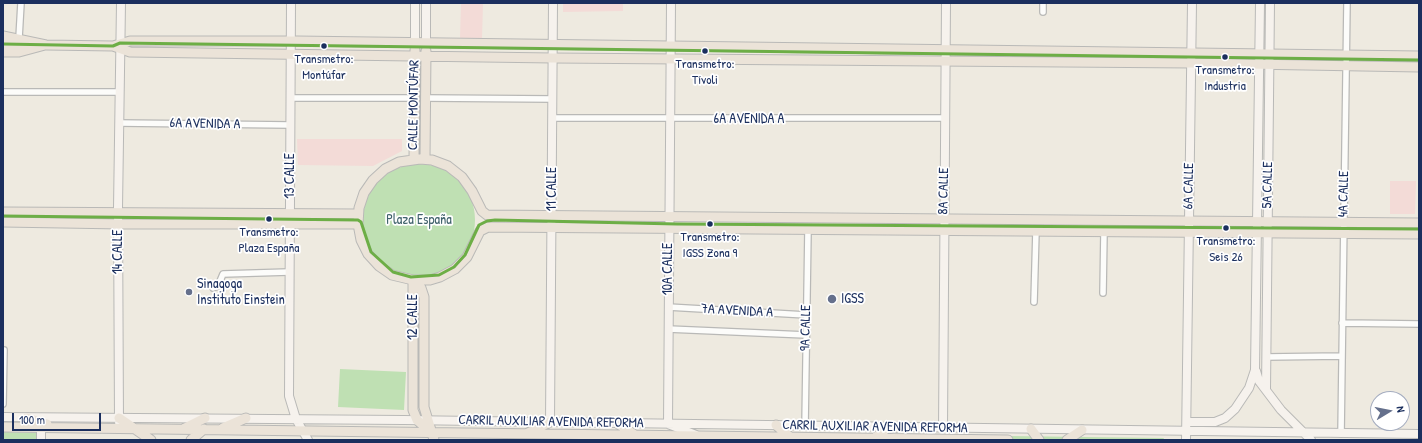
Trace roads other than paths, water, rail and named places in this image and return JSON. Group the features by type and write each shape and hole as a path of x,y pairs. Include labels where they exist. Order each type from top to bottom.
{"main road":[{"path":"3,36 19,38 46,45"},
{"path":"116,48 130,41 290,41 553,46 1191,52 1419,56"},
{"name":"CALLE MONTÚFAR","path":"414,159 415,43"},
{"name":"CALLE MONTÚFAR","path":"425,159 426,43"},
{"path":"3,44 116,48 130,52 290,53 552,58 1191,63 1419,67"},
{"path":"3,52 20,52 46,45"},
{"path":"1419,223 1268,220 1189,222 668,215 487,215 482,211 472,191 462,176 448,166 425,159 414,159 392,166 373,180 364,193 358,219 361,240 368,254 379,266 392,275 413,280 430,280 440,277 455,269 467,257 480,231 488,227 1419,234"},
{"path":"3,212 289,213 358,219"},
{"path":"3,222 118,224 289,223 358,219"},
{"name":"12 CALLE","path":"413,280 412,410 417,420"},
{"name":"12 CALLE","path":"413,280 421,288 424,297 424,398 432,436"},
{"path":"27,418 39,424"},
{"path":"119,418 151,440"},
{"path":"182,429 205,418"},
{"path":"221,430 246,418"},
{"path":"408,432 416,426 417,420"},
{"path":"417,420 432,436"},
{"path":"526,434 550,422"},
{"path":"617,423 635,435"},
{"path":"3,427 39,424 56,427 133,429 408,432 432,436 484,433 635,435 700,438 790,437 840,439 875,438 1008,440"},
{"path":"776,426 790,437"},
{"path":"875,438 887,428 900,427"},
{"path":"191,440 204,429"},
{"path":"1031,429 1039,440"},
{"path":"1067,440 1082,430"},
{"path":"471,440 484,433"}],"street":[{"path":"19,38 21,3"},
{"name":"14 CALLE","path":"119,428 118,212 120,92 116,48 121,3"},
{"name":"13 CALLE","path":"291,3 289,396 296,419 308,440"},
{"name":"CALLE MONTÚFAR","path":"415,3 415,43"},
{"name":"CALLE MONTÚFAR","path":"426,3 426,43"},
{"name":"11 CALLE","path":"550,422 553,3"},
{"name":"10A CALLE","path":"668,424 668,215 671,3"},
{"name":"8A CALLE","path":"943,428 946,3"},
{"path":"1043,3 1043,12"},
{"name":"6A CALLE","path":"1186,436 1192,3"},
{"name":"5A CALLE","path":"1187,422 1214,422 1225,418 1249,388 1255,370 1260,3"},
{"name":"5A CALLE","path":"1266,390 1270,3"},
{"name":"4A CALLE","path":"1340,434 1347,3"},
{"path":"3,92 120,92"},
{"path":"290,98 414,98"},
{"path":"426,98 552,99"},
{"name":"6A AVENIDA A","path":"552,118 669,120 945,118"},
{"name":"6A AVENIDA A","path":"119,123 290,125"},
{"name":"9A CALLE","path":"805,426 808,230"},
{"path":"1034,302 1036,231"},
{"path":"1103,293 1104,232"},
{"path":"213,288 218,286 222,274 289,272"},
{"name":"7A AVENIDA A","path":"668,307 806,315"},
{"path":"1342,323 1419,324"},
{"name":"7A AVENIDA A","path":"668,329 806,335"},
{"path":"3,404 4,350"},
{"path":"1266,357 1342,356"},
{"name":"5A CALLE","path":"1255,370 1259,381 1266,390 1303,434 1311,440"},
{"path":"3,417 417,420"},
{"name":"CARRIL AUXILIAR AVENIDA REFORMA","path":"417,420 1082,430 1186,436 1419,434"},
{"path":"39,424 41,440"},
{"path":"668,424 700,438"}],"place":[{"name":"Transmetro: Montúfar","path":"324,46"},
{"name":"Transmetro: Tívoli","path":"705,51"},
{"name":"Transmetro: Industria","path":"1225,57"},
{"name":"Transmetro: Plaza España","path":"269,219"},
{"name":"Transmetro: IGSS Zona 9","path":"710,224"},
{"name":"Transmetro: Seis 26","path":"1226,228"},
{"name":"Sinagoga Instituto Einstein","path":"189,292"},
{"name":"IGSS","path":"832,299"}],"park label":[{"name":"Plaza España","path":"419,220"}]}
